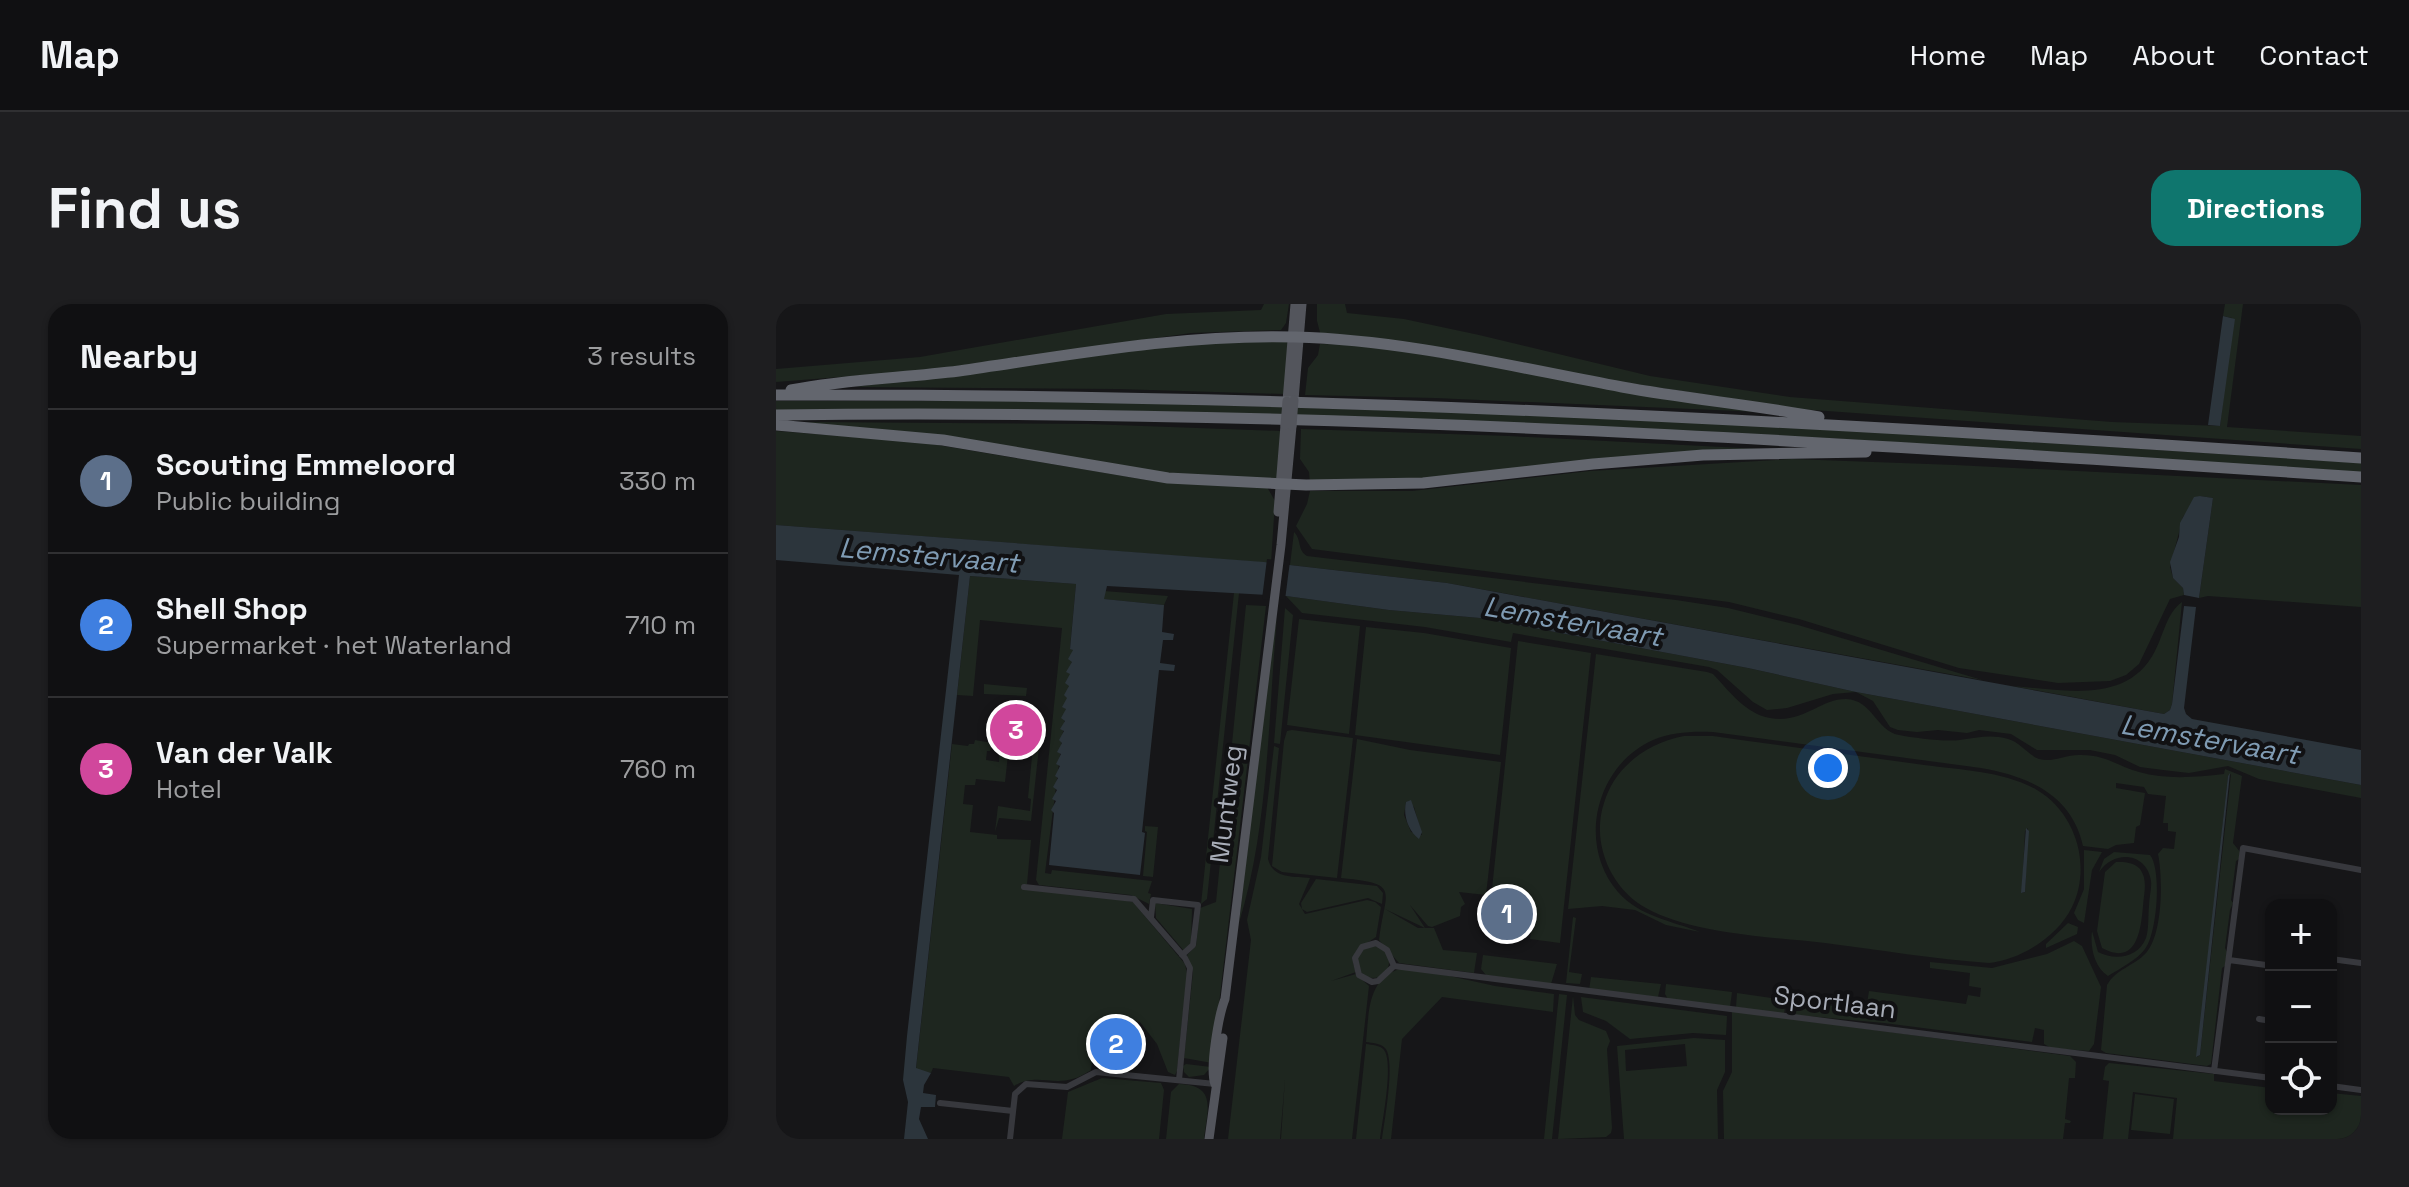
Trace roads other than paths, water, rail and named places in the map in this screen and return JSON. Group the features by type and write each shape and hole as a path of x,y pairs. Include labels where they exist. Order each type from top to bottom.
{"highway":[{"path":"776,394 817,385 950,372 1168,341 1296,337 1419,348 1635,390 1867,426"},
{"path":"776,394 1031,395 1619,413 2361,458"},
{"path":"776,415 1061,415 1652,434 1942,449 2361,477"},
{"path":"776,425 943,440 1168,478 1283,484 1402,485 1703,455 1942,449"}],"main road":[{"name":"Muntweg","path":"1295,304 1296,337"},
{"name":"Muntweg","path":"1209,1139 1215,1084 1219,1078 1225,999 1278,544 1296,337 1302,304"}],"street":[{"path":"2214,1071 2243,848 2361,870"},
{"path":"1024,887 1131,898 1139,902 1182,955 1189,965 1190,975 1179,1080"},
{"path":"1151,917 1153,900 1198,905 1193,945 1182,955"},
{"name":"Sportlaan","path":"1376,943 1387,950 1394,966 1378,981 1370,982 1359,975 1355,958 1362,947 1376,943"},
{"path":"2229,960 2265,965"},
{"path":"2337,960 2361,963"},
{"name":"Sportlaan","path":"1394,966 2265,1077"},
{"path":"2259,1019 2265,1020"},
{"path":"1010,1139 1016,1091 1026,1084 1067,1087 1096,1072 1215,1084"},
{"path":"2337,1087 2361,1090"},
{"path":"940,1103 1013,1111"}],"water":[{"path":"2223,316 2235,319 2220,426 2208,425"},
{"path":"2194,497 2213,498 2199,598 2184,595 2183,588 2173,578 2170,562 2179,537 2180,523"},
{"name":"Lemstervaart","path":"776,525 1264,562 1447,583 2164,714 2172,704 2184,606 2196,607 2184,708 2186,714 2192,719 2361,750 2361,785 1856,692 1748,668 1480,618 1286,596 1107,586 1104,599 1164,605 1162,632 1174,634 1173,640 1163,640 1160,663 1175,665 1174,671 1159,670 1140,875 1049,865 1054,813 1051,810 1056,801 1052,799 1057,790 1053,787 1060,766 1056,764 1061,754 1057,752 1064,731 1060,729 1065,721 1061,718 1066,709 1062,707 1069,686 1065,683 1070,674 1066,672 1072,662 1068,659 1073,650 1070,649 1076,584 970,576 916,1068 931,1073 923,1093 936,1095 935,1107 921,1107 919,1119 928,1139 904,1139 908,1102 903,1080 907,1036 959,575 776,560"},
{"path":"2230,773 2200,1055 2196,1057 2228,776"},
{"path":"1411,800 1422,832 1419,839 1409,827 1406,817 1406,802"},
{"path":"2026,828 2029,831 2025,892 2021,893"}],"place":[{"name":"Van der Valk","path":"1016,730"},
{"name":"Scouting Emmeloord","path":"1507,914"},
{"name":"Shell Shop","path":"1116,1044"}]}
